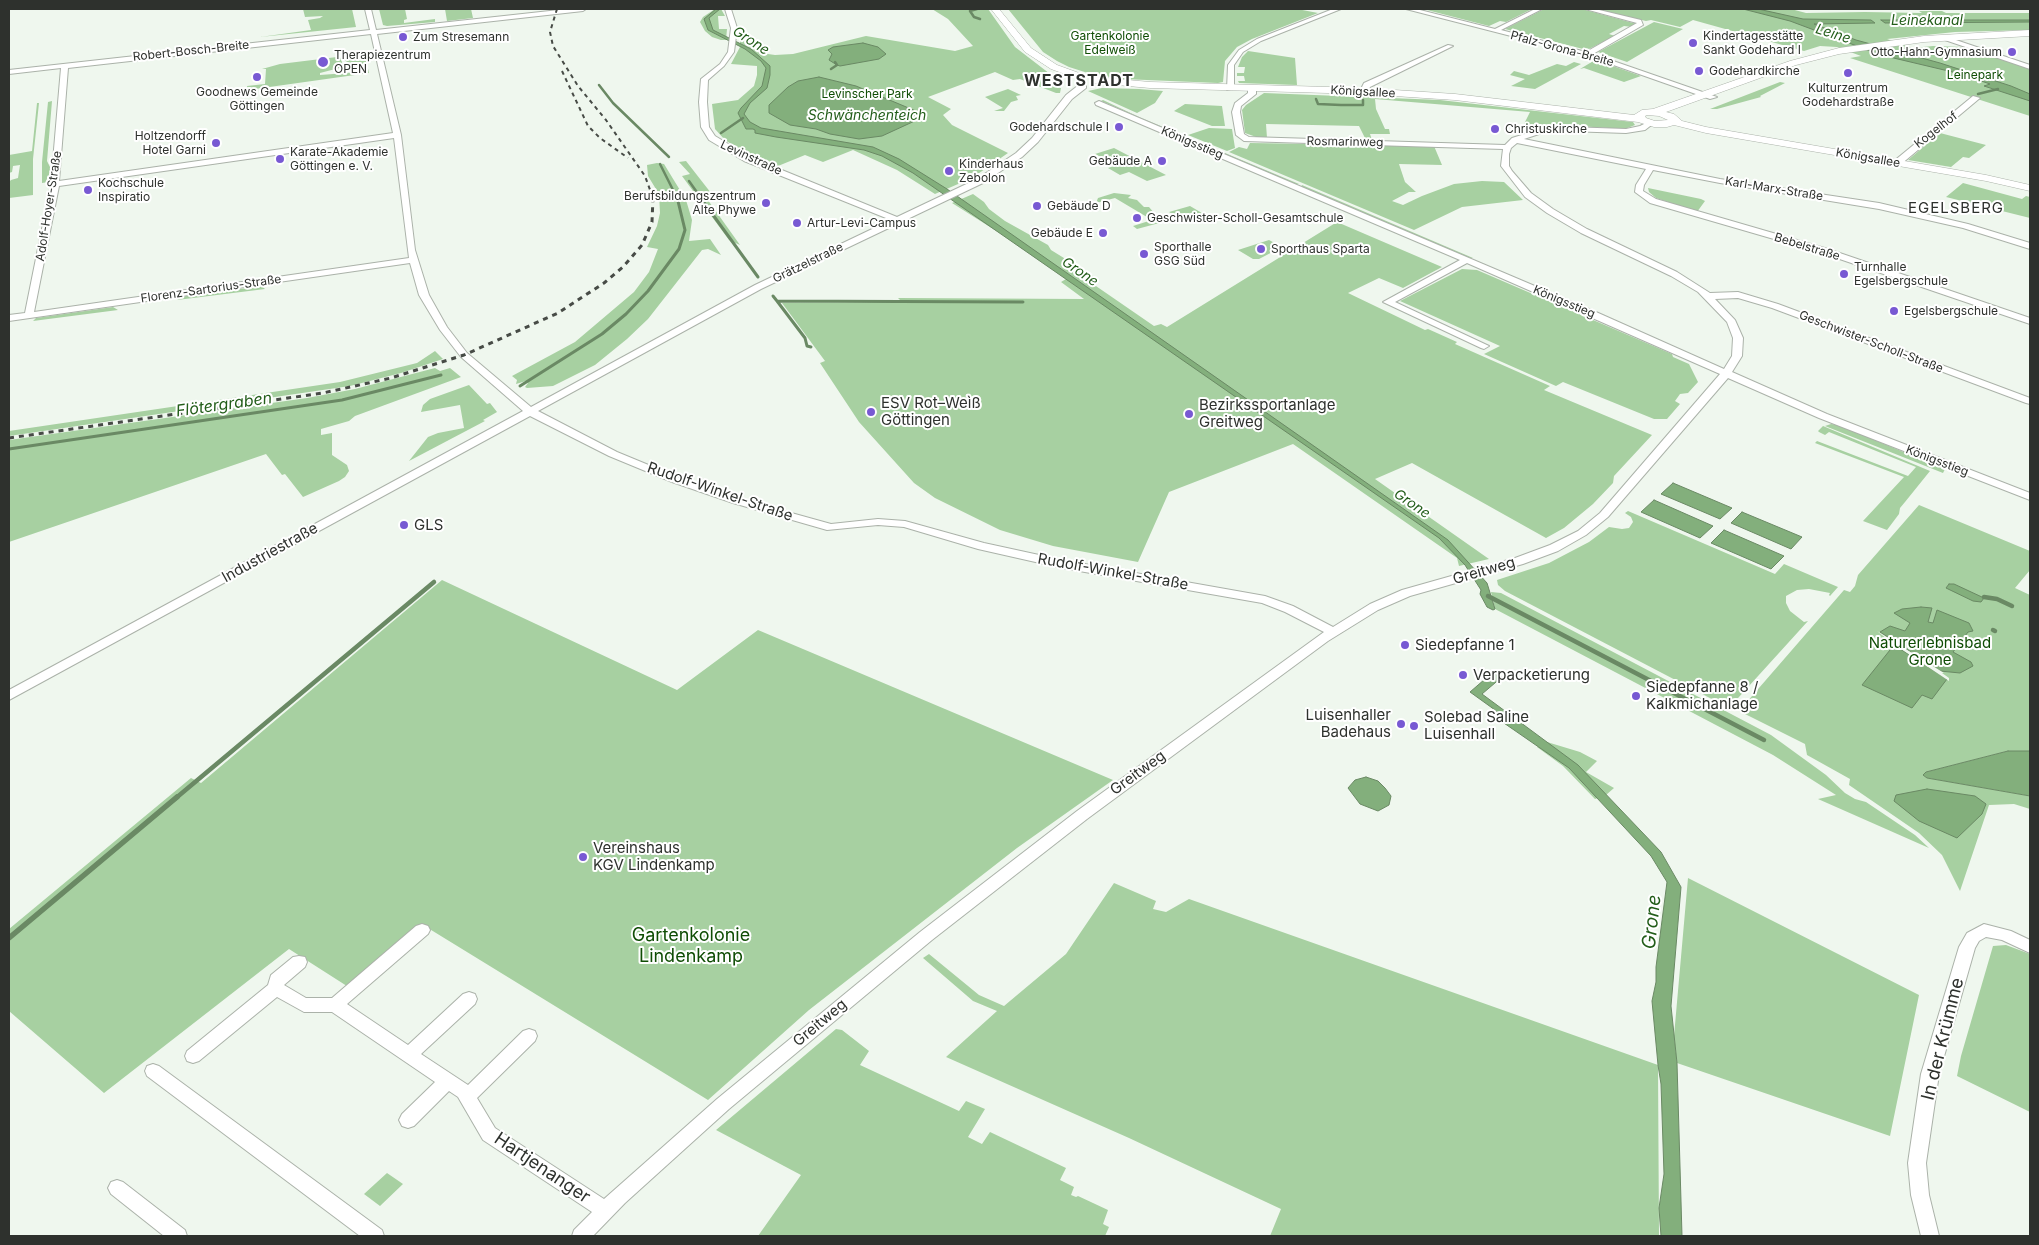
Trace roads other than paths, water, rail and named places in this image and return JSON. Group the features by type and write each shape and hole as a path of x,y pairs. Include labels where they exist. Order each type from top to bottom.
{"street":[{"name":"Rudolf-Winkel-Straße","path":"368,9 397,135 414,260 424,295 454,342 491,380 531,412 613,454 676,480 737,501 830,528 878,522 905,524 982,546 1062,564 1265,600 1289,609 1334,632"},
{"name":"Robert-Bosch-Breite","path":"9,72 583,9"},
{"name":"Levinstraße","path":"728,9 732,19 733,40 731,52 722,65 705,79 703,102 705,127 712,138 747,159 897,220"},
{"name":"Königsallee","path":"995,9 1022,45 1069,80 1090,76 1090,84 1364,91 1454,97 1643,119 1670,120 1706,130 2030,188"},
{"path":"1230,88 1231,65 1241,51 1259,40 1338,9"},
{"name":"Pfalz-Grona-Breite","path":"1409,9 1588,54 1709,96"},
{"path":"1495,31 1540,9"},
{"path":"1588,9 1638,21 1641,24 1588,54"},
{"path":"1656,112 1709,96 1793,63 1844,52 1901,43 2030,35"},
{"path":"1947,39 2030,67"},
{"path":"1364,91 1367,85 1450,46"},
{"name":"Adolf-Hoyer-Straße","path":"29,315 55,184 65,65"},
{"path":"1069,80 1069,97"},
{"name":"Grätzelstraße","path":"531,412 794,269 958,192 991,174 1019,155 1035,140 1069,97 1090,84"},
{"name":"Rosmarinweg","path":"1252,88 1252,94 1238,105 1236,112 1240,135 1247,139 1485,144 1506,147"},
{"path":"1670,120 1709,96"},
{"name":"Kogelhof","path":"1897,163 1976,98"},
{"name":"Königsstieg","path":"1100,103 1468,260 1833,420 2030,497"},
{"name":"Königsallee","path":"1643,119 1656,112 1670,120"},
{"path":"1506,147 1526,135 1545,131 1576,129 1626,131 1642,128 1643,119"},
{"path":"55,184 397,135"},
{"name":"Karl-Marx-Straße","path":"1515,140 1720,181 1878,206 1965,226 2030,246"},
{"name":"Greitweg","path":"580,1236 723,1104 926,936 1089,809 1334,632 1374,607 1406,592 1519,561 1554,548 1582,533 1604,515 1656,457 1726,374 1737,356 1738,338 1732,322 1709,296 1674,274 1584,231 1537,202 1518,186 1508,172 1505,166 1506,147"},
{"name":"Bebelstraße","path":"1651,167 1639,190 1642,195 1650,200 1825,252 2030,321"},
{"name":"Florenz-Sartorius-Straße","path":"9,318 414,260"},
{"path":"1468,260 1388,302 1484,346"},
{"name":"Geschwister-Scholl-Straße","path":"1709,296 1738,295 1781,308 2030,401"},
{"name":"Industriestraße","path":"9,696 531,412"},
{"path":"276,988 304,1005 335,1004 422,930"},
{"name":"In der Krümme","path":"1930,1236 1920,1194 1916,1163 1930,1074 1967,947 1973,937 1984,930 2005,935 2030,947"},
{"path":"192,1056 276,988 277,980 299,962"},
{"path":"409,1054 469,999"},
{"name":"Hartjenanger","path":"335,1004 464,1092 489,1134 606,1211"},
{"path":"467,1097 529,1036"},
{"path":"153,1072 375,1236"},
{"path":"408,1120 448,1081"},
{"path":"117,1188 178,1236"}],"water":[{"path":"716,9 720,9 709,18 713,30 751,49 770,66 767,88 750,103 744,114 750,122 761,128 873,147 899,159 947,189 1448,540 1487,583 1495,609 1487,607 1480,594 1481,590 1465,565 1439,538 913,173 882,156 864,150 776,137 755,133 753,129 746,129 738,113 762,86 766,68 761,61 745,49 708,30 704,19"},
{"name":"Leine","path":"1743,9 1758,9 1803,19 1871,20 1875,23 1814,24 1856,40 1940,63 2011,86 2030,94 2030,101 1984,86 1990,84 1961,74 1881,55 1790,21"},
{"name":"Leinekanal","path":"1881,20 2030,20 2030,22 1885,23"},
{"path":"863,43 878,47 886,54 879,59 840,66 829,60 832,54 828,50 833,47"},
{"name":"Schwänchenteich","path":"819,77 856,86 923,114 919,119 882,136 859,139 790,125 769,113 769,105 788,87 798,81"},
{"path":"1673,483 1732,508 1720,519 1661,494"},
{"path":"1654,500 1713,526 1700,538 1641,512"},
{"path":"1742,512 1802,537 1791,549 1731,523"},
{"path":"1724,530 1784,556 1771,569 1711,543"},
{"path":"1949,584 1954,584 1984,598 1981,602 1973,601 1946,588"},
{"path":"1932,608 1928,622 1933,623 1937,610 1969,623 1973,631 1968,632 1953,652 1971,662 1973,666 1960,673 1940,671 1880,632 1890,626 1905,631 1910,623 1894,613 1902,609"},
{"path":"1894,645 1947,679 1932,699 1922,695 1912,708 1862,685"},
{"path":"1492,673 1502,677 1482,694 1578,765 1661,852 1681,887 1671,1006 1677,1063 1682,1236 1661,1236 1659,1208 1664,1174 1661,1084 1652,1001 1656,982 1656,967 1667,882 1651,856 1569,768 1501,721 1501,717 1495,710 1470,692"},
{"path":"2008,751 2030,751 2030,796 1927,778 1923,775 1926,772"},
{"path":"1366,777 1378,781 1385,788 1391,796 1389,805 1378,811 1360,804 1348,788 1355,780"},
{"path":"1927,789 1975,796 1986,804 1982,814 1957,838 1919,821 1894,801 1896,795"}],"waterway":[{"path":"977,9 970,11 974,17 980,19"},
{"path":"831,69 837,65 835,62"},
{"path":"599,85 613,103 669,157"},
{"path":"1978,94 1998,89"},
{"path":"1316,99 1318,104 1341,105 1363,105 1363,100"},
{"name":"Flötergraben","path":"721,133 743,118"},
{"name":"Flötergraben","path":"660,164 677,198"},
{"path":"689,181 701,198"},
{"name":"Flötergraben","path":"520,386 602,334 626,314 648,291 679,249 685,230 677,197"},
{"path":"700,197 758,277"},
{"path":"773,296 777,301"},
{"path":"777,301 1023,302"},
{"path":"777,301 805,338 807,346 811,347"},
{"name":"Flötergraben","path":"9,449 342,400 441,375"},
{"path":"176,798 434,582"},
{"path":"1488,596 1764,740"},
{"path":"1984,597 1997,599 2012,606"},
{"path":"9,938 177,797"}],"railway":[{"path":"557,9 550,32 553,46 578,86 606,120 645,176 653,198"},
{"path":"562,71 588,126 600,138 628,158"},
{"path":"9,438 323,393 391,378 464,355 558,313 604,283 623,267 642,245 652,222 653,198"}],"place":[{"name":"Zum Stresemann","path":"403,37"},
{"name":"Kindertagesstätte Sankt Godehard I","path":"1693,43"},
{"name":"Otto-Hahn-Gymnasium","path":"2012,52"},
{"name":"Therapiezentrum OPEN","path":"323,62"},
{"name":"Godehardkirche","path":"1699,71"},
{"name":"Kulturzentrum Godehardstraße","path":"1848,73"},
{"name":"Goodnews Gemeinde Göttingen","path":"257,77"},
{"name":"Godehardschule I","path":"1119,127"},
{"name":"Christuskirche","path":"1495,129"},
{"name":"Holtzendorff Hotel Garni","path":"216,143"},
{"name":"Karate-Akademie Göttingen e. V.","path":"280,159"},
{"name":"Gebäude A","path":"1162,161"},
{"name":"Kinderhaus Zebolon","path":"949,171"},
{"name":"Kochschule Inspiratio","path":"88,190"},
{"name":"Berufsbildungszentrum Alte Phywe","path":"766,203"},
{"name":"Gebäude D","path":"1037,206"},
{"name":"Geschwister-Scholl-Gesamtschule","path":"1137,218"},
{"name":"Artur-Levi-Campus","path":"797,223"},
{"name":"Gebäude E","path":"1103,233"},
{"name":"Sporthaus Sparta","path":"1261,249"},
{"name":"Sporthalle GSG Süd","path":"1144,254"},
{"name":"Turnhalle Egelsbergschule","path":"1844,274"},
{"name":"Egelsbergschule","path":"1894,311"},
{"name":"ESV Rot–Weìß Göttingen","path":"871,412"},
{"name":"Bezirkssportanlage Greitweg","path":"1189,414"},
{"name":"GLS","path":"404,525"},
{"name":"Siedepfanne 1","path":"1405,645"},
{"name":"Verpacketierung","path":"1463,675"},
{"name":"Siedepfanne 8 / Kalkmichanlage","path":"1636,696"},
{"name":"Luisenhaller Badehaus","path":"1401,724"},
{"name":"Solebad Saline Luisenhall","path":"1414,726"},
{"name":"Vereinshaus KGV Lindenkamp","path":"583,857"}],"district":[{"name":"WESTSTADT","path":"1079,81"},
{"name":"EGELSBERG","path":"1956,208"}],"park label":[{"name":"Gartenkolonie Edelweiß","path":"1110,43"},
{"name":"Leinepark","path":"1975,75"},
{"name":"Levinscher Park","path":"867,94"},
{"name":"Naturerlebnisbad Grone","path":"1930,652"},
{"name":"Gartenkolonie Lindenkamp","path":"691,946"}],"water label":[{"name":"Grone","path":"751,41"},
{"name":"Grone","path":"1080,272"},
{"name":"Grone","path":"1412,504"},
{"name":"Grone","path":"1652,922"}]}
